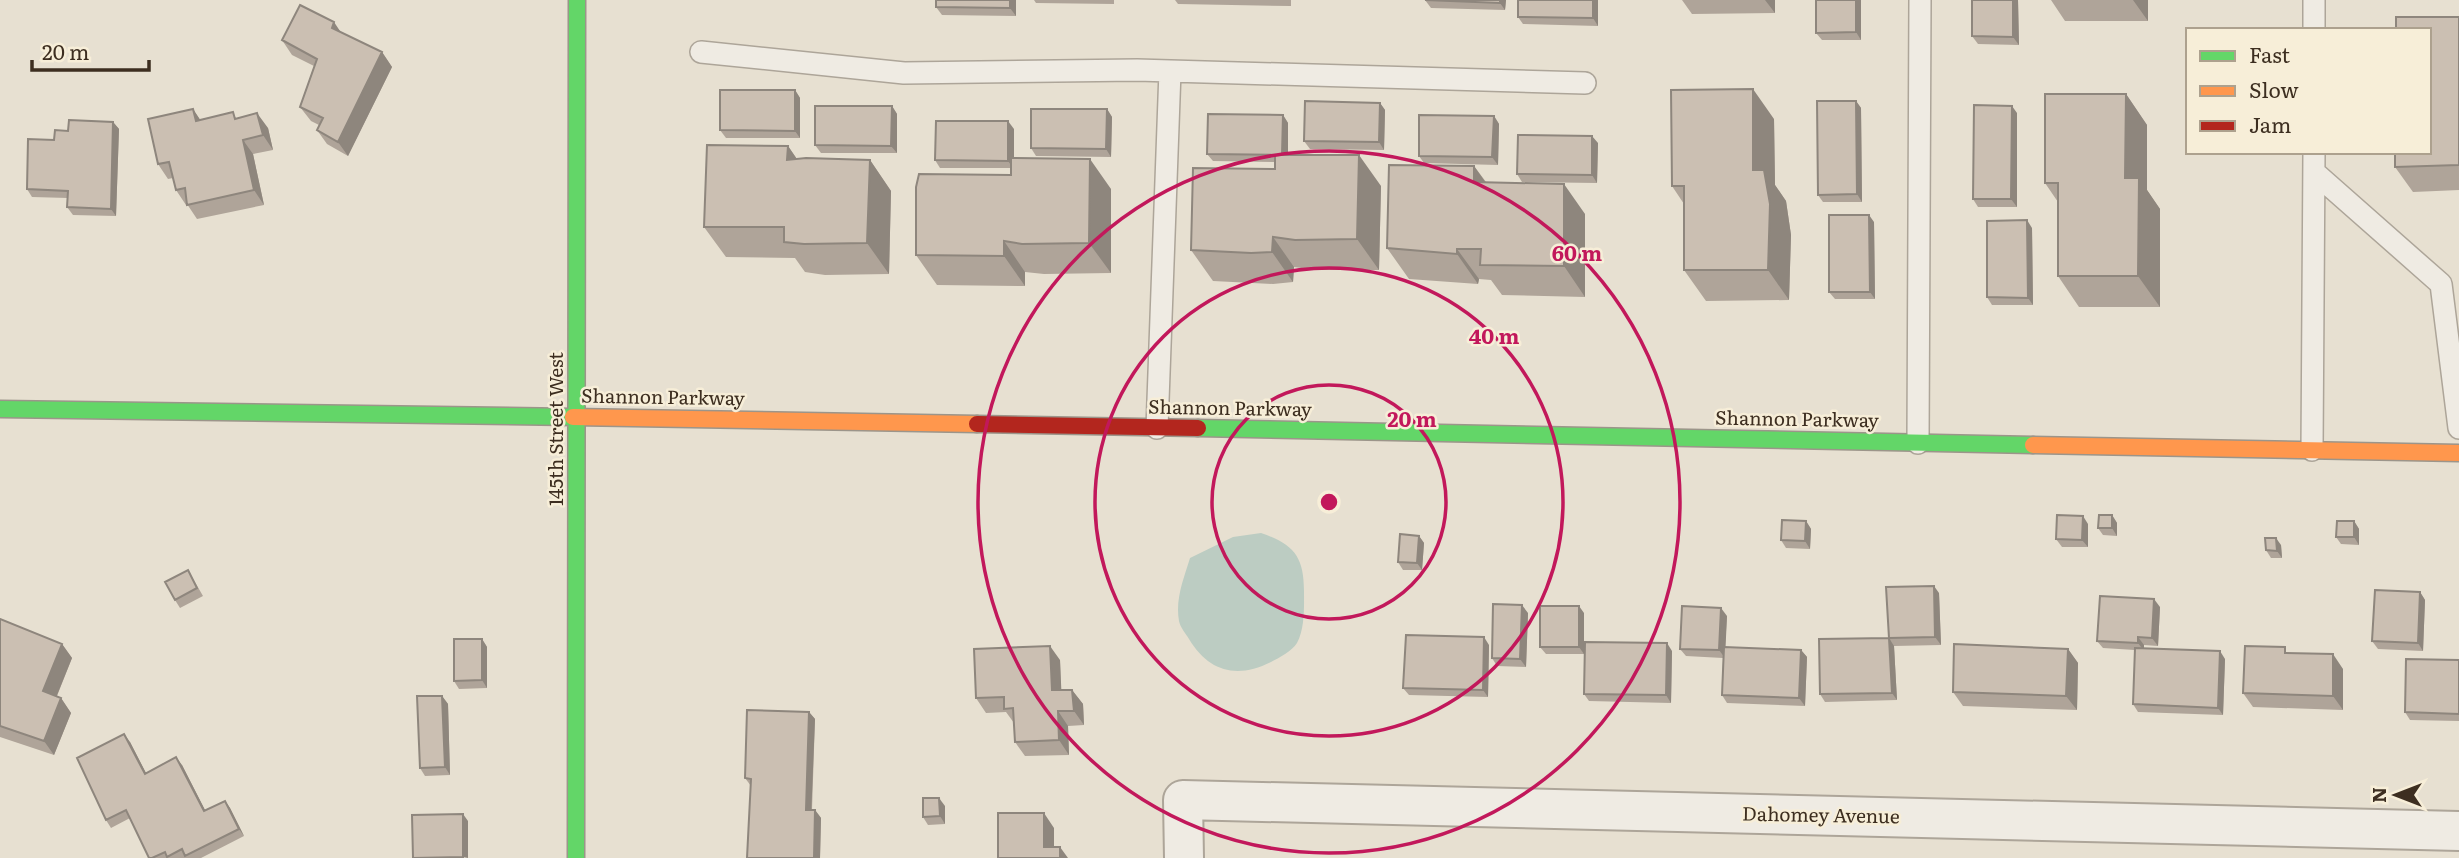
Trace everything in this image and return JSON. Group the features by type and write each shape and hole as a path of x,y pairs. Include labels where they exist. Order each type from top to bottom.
{"street":[{"name":"145th Street West","path":"576,858 578,0"},
{"name":"Shannon Parkway","path":"0,409 577,416 2459,453"},
{"name":"Dahomey Avenue","path":"1184,858 1184,800 2459,831"}],"lane":[{"path":"1918,443 1920,0"},
{"path":"2314,0 2314,28"},
{"path":"701,52 904,74 1170,71 1585,83"},
{"path":"1157,428 1170,71"},
{"path":"2314,162 2441,284 2459,428"},
{"path":"2312,450 2314,162"}],"shaded area":[{"path":"1261,533 1289,547 1299,560 1304,591 1300,637 1295,646 1271,662 1247,670 1225,669 1205,659 1181,626 1178,605 1183,581 1190,558 1233,537"}],"building":[{"path":"936,0 1010,0 1010,8 936,7"},
{"path":"1425,0 1500,0 1500,3"},
{"path":"1518,0 1593,0 1593,18 1518,17"},
{"path":"1816,0 1856,0 1856,32 1816,33"},
{"path":"1972,0 2013,0 2013,37 1972,36"},
{"path":"300,5 334,22 332,28 382,52 338,142 317,130 323,118 300,107 317,59 282,40"},
{"path":"2396,17 2459,17 2459,165 2395,167 2395,154 2431,154 2431,28 2396,28"},
{"path":"1753,89 1753,170 1764,170 1770,204 1768,270 1684,270 1684,186 1672,186 1671,90"},
{"path":"720,90 795,90 795,131 720,130"},
{"path":"2045,94 2126,94 2125,178 2139,178 2138,276 2058,276 2058,183 2045,183"},
{"path":"1305,101 1380,103 1379,142 1304,141"},
{"path":"1817,101 1856,101 1857,194 1818,195"},
{"path":"1974,105 2012,106 2011,199 1973,199"},
{"path":"815,106 892,106 891,146 815,145"},
{"path":"193,109 196,121 233,112 235,119 257,113 263,135 243,140 254,190 187,205 185,188 176,190 169,162 158,164 148,119"},
{"path":"1031,109 1107,109 1106,149 1031,148"},
{"path":"1208,114 1283,115 1282,155 1207,154"},
{"path":"1419,115 1494,116 1492,157 1419,156"},
{"path":"69,120 113,122 111,209 67,207 68,191 27,189 28,139 54,140 55,130 68,131"},
{"path":"936,121 1008,121 1008,161 935,160"},
{"path":"1518,135 1592,136 1592,175 1517,174"},
{"path":"707,145 788,146 787,160 870,160 867,243 784,242 784,227 704,227"},
{"path":"1275,155 1359,155 1357,239 1295,240 1273,237 1272,252 1191,250 1193,168 1275,169"},
{"path":"1011,158 1090,159 1089,243 1022,244 1004,241 1004,256 916,255 916,187 919,174 1011,175"},
{"path":"1389,165 1474,166 1474,182 1564,184 1564,266 1480,265 1481,249 1457,249 1457,254 1387,248"},
{"path":"1829,215 1869,215 1870,292 1829,292"},
{"path":"2027,220 2028,298 1987,297 1987,221"},
{"path":"2057,515 2083,516 2082,540 2056,539"},
{"path":"2099,515 2112,515 2112,528 2098,528"},
{"path":"1782,520 1806,521 1805,541 1781,540"},
{"path":"2337,521 2354,521 2354,537 2336,537"},
{"path":"1400,534 1419,536 1417,563 1398,562"},
{"path":"2265,538 2276,538 2277,551 2266,550"},
{"path":"188,570 197,588 175,600 165,582"},
{"path":"1934,586 1935,637 1889,638 1886,587"},
{"path":"2375,590 2420,592 2418,643 2372,641"},
{"path":"2100,596 2154,599 2152,638 2138,637 2138,643 2097,641"},
{"path":"1493,604 1522,605 1520,659 1492,658"},
{"path":"1540,606 1579,606 1579,647 1540,647"},
{"path":"1682,606 1721,608 1719,650 1680,649"},
{"path":"0,619 62,644 43,691 61,698 44,741 0,726"},
{"path":"1406,635 1484,637 1483,690 1403,688"},
{"path":"1889,638 1892,693 1820,694 1819,639"},
{"path":"454,639 482,639 482,680 454,681"},
{"path":"1585,642 1667,643 1666,695 1584,694"},
{"path":"1954,644 2068,649 2066,696 1953,692"},
{"path":"1050,646 1052,690 1072,690 1074,711 1058,711 1059,740 1015,742 1013,708 1004,709 1004,697 976,698 974,649"},
{"path":"2245,646 2285,647 2285,653 2333,654 2333,696 2243,693"},
{"path":"1724,647 1801,650 1799,698 1722,695"},
{"path":"2135,648 2220,651 2218,708 2133,704"},
{"path":"2406,659 2459,660 2459,714 2405,712"},
{"path":"417,696 442,696 445,767 420,768"},
{"path":"747,710 809,712 806,810 815,810 814,858 747,858 751,779 745,778"},
{"path":"124,734 145,774 176,757 204,811 225,801 239,829 185,856 182,849 167,857 165,852 149,858 126,810 106,820 77,758"},
{"path":"923,798 939,798 940,816 923,817"},
{"path":"998,813 1044,813 1044,847 1060,847 1060,858 998,858"},
{"path":"463,814 463,857 413,858 412,815"}],"traffic: fast":[{"path":"576,858 577,0"},
{"path":"0,409 573,417"},
{"path":"1198,428 2033,445"}],"traffic: slow":[{"path":"573,417 977,424"},
{"path":"2033,445 2459,453"}],"traffic: jam":[{"path":"977,424 1198,428"}]}
